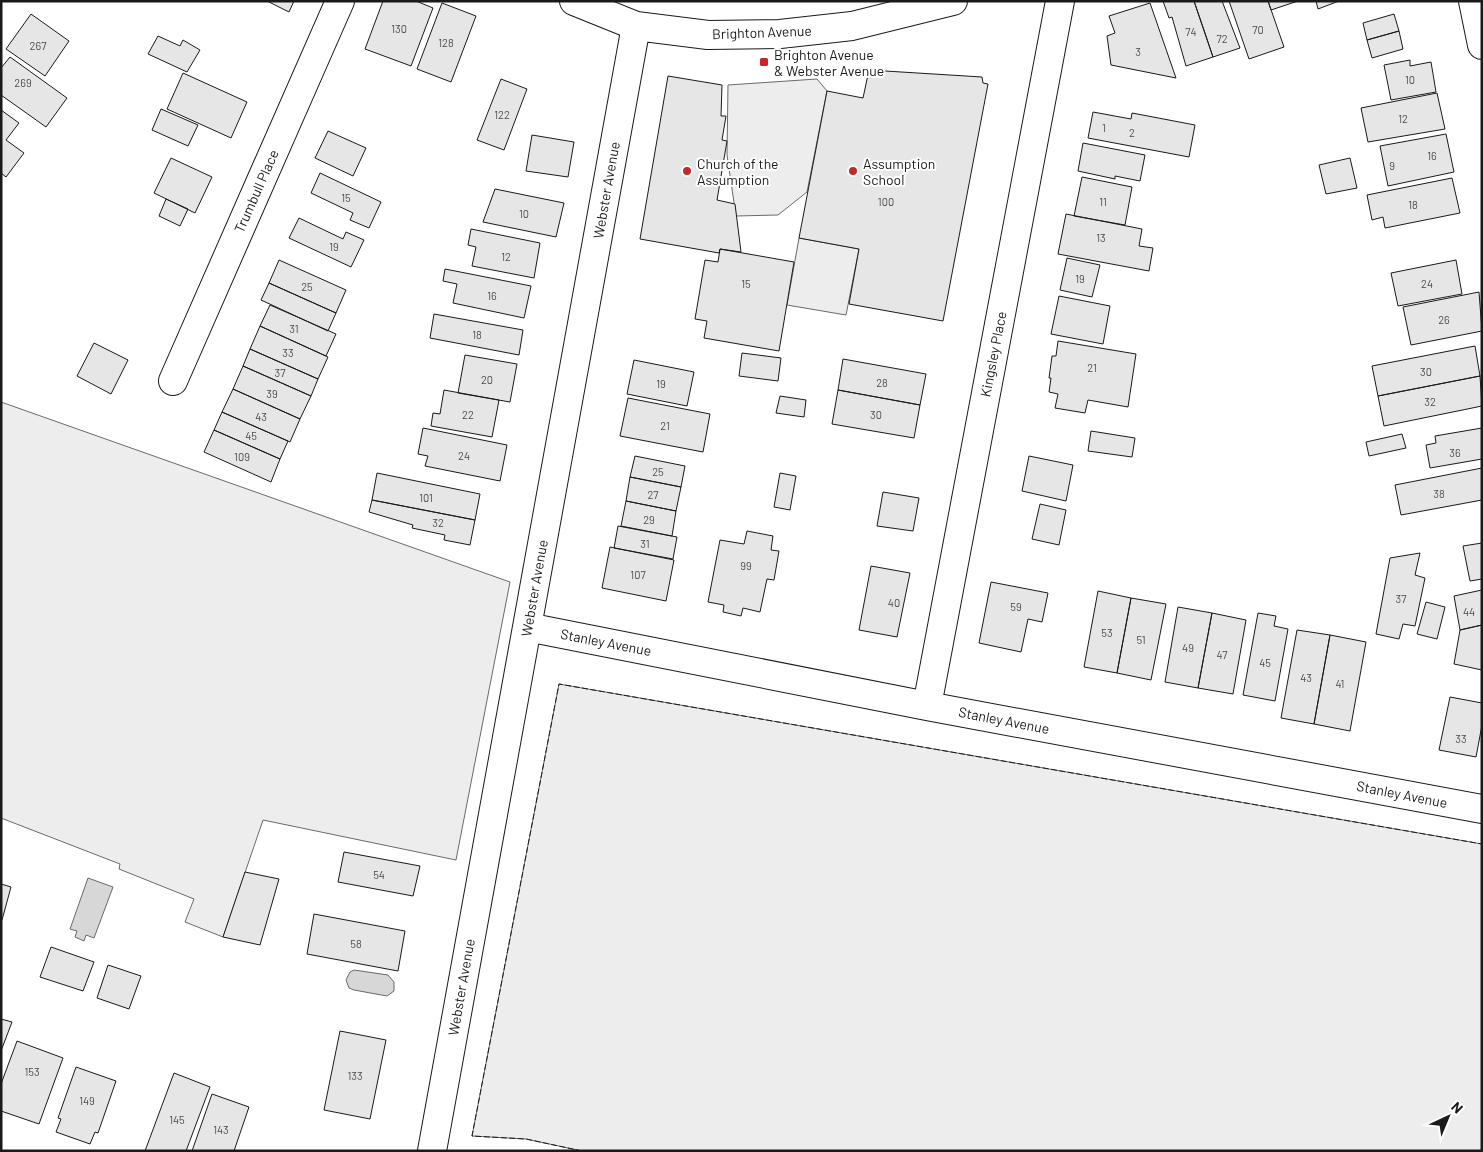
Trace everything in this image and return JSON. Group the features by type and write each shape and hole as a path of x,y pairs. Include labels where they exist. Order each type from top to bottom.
{"street":[{"name":"Trumbull Place","path":"173,381 340,1"},
{"name":"Brighton Avenue","path":"574,1 636,26 708,35 780,34 852,26 953,1"},
{"name":"Kingsley Place","path":"927,706 1060,1"},
{"path":"1473,1 1482,45"},
{"name":"Webster Avenue","path":"432,1151 636,26"},
{"name":"Stanley Avenue","path":"526,627 927,706 1482,809"}],"shaded area":[{"path":"817,79 827,91 807,192 778,215 736,216 727,155 728,85"},
{"path":"799,238 859,249 846,315 787,305"},
{"path":"1,402 510,582 456,860 263,820 223,937 185,922 194,899 119,869 120,864 1,818"},
{"path":"559,684 1482,844 1482,1151 582,1151 526,1139 472,1136"},
{"path":"88,878 113,887 94,938 86,935 84,941 75,937 77,931 70,929"},
{"path":"354,970 388,975 394,982 394,991 387,996 349,988 346,980 350,972"}],"building":[{"path":"267,1 294,1 289,12"},
{"path":"383,1 416,1 433,8 411,66 365,49"},
{"path":"1163,1 1194,1 1213,57 1186,66 1172,17 1169,18"},
{"path":"1194,1 1222,1 1240,48 1213,57"},
{"path":"1229,1 1268,1 1284,47 1249,59"},
{"path":"1268,1 1298,1 1271,10"},
{"path":"1316,1 1339,1 1318,9"},
{"path":"442,3 476,16 451,82 417,69"},
{"path":"1150,3 1176,78 1111,65 1107,36 1115,33 1109,16"},
{"path":"31,14 69,41 45,76 6,49"},
{"path":"1394,14 1399,31 1367,40 1363,23"},
{"path":"1399,31 1403,49 1372,58 1367,40"},
{"path":"158,36 180,46 183,40 200,50 187,72 148,54"},
{"path":"10,57 67,98 46,127 1,95 1,68"},
{"path":"1410,60 1410,66 1431,62 1436,92 1391,100 1384,65"},
{"path":"869,70 982,77 983,83 988,84 943,321 849,304 859,249 799,238 827,91 863,98"},
{"path":"183,73 247,102 231,138 167,109"},
{"name":"Church of the Assumption","path":"668,76 722,85 721,116 726,116 722,140 727,141 717,200 735,204 741,252 720,249 719,253 640,239"},
{"path":"501,79 527,89 504,150 477,140"},
{"path":"1437,93 1445,129 1368,142 1361,108"},
{"path":"161,109 198,125 188,146 152,130"},
{"path":"1,110 19,123 6,140 24,153 6,177 1,173"},
{"path":"1093,112 1131,119 1132,113 1195,125 1189,157 1088,138"},
{"path":"328,131 366,148 353,176 315,158"},
{"path":"1446,134 1454,172 1388,186 1380,146"},
{"path":"532,135 574,142 568,177 526,171"},
{"path":"1083,143 1145,155 1140,181 1115,176 1115,179 1078,171"},
{"path":"171,158 212,177 195,213 154,193"},
{"path":"1350,158 1357,188 1326,194 1319,165"},
{"path":"320,173 381,202 369,228 350,220 353,213 311,193"},
{"path":"1082,177 1132,187 1125,225 1074,216"},
{"path":"1452,178 1460,213 1385,228 1383,217 1372,220 1367,195"},
{"path":"495,189 564,203 556,237 483,222"},
{"path":"166,199 188,209 180,226 159,216"},
{"path":"1066,214 1142,229 1139,246 1153,248 1149,271 1058,254"},
{"path":"299,218 343,239 346,232 364,240 351,267 289,238"},
{"path":"471,229 540,243 534,278 472,266 476,247 468,245"},
{"path":"720,249 794,262 779,351 704,338 707,321 695,319 705,260 718,262"},
{"path":"1067,258 1100,265 1092,297 1060,290"},
{"path":"279,260 346,290 336,313 269,283"},
{"path":"1456,260 1462,294 1398,306 1391,273"},
{"path":"445,269 531,286 524,318 453,303 457,284 443,281"},
{"path":"269,283 336,313 328,331 261,300"},
{"path":"1479,292 1482,331 1411,345 1403,307"},
{"path":"1059,296 1110,306 1103,344 1051,334"},
{"path":"270,305 336,334 326,356 260,326"},
{"path":"434,314 523,330 519,355 430,338"},
{"path":"260,326 328,357 318,379 250,349"},
{"path":"1058,341 1136,354 1128,407 1088,400 1085,413 1055,408 1058,394 1049,392 1051,378 1049,378 1052,356 1056,356"},
{"path":"94,343 128,360 111,394 77,376"},
{"path":"1475,346 1480,376 1378,396 1372,366"},
{"path":"250,349 318,379 311,396 243,366"},
{"path":"742,353 781,358 778,381 739,376"},
{"path":"465,355 517,364 510,402 458,393"},
{"path":"843,359 926,374 920,405 838,390"},
{"path":"634,360 694,372 687,406 627,394"},
{"path":"243,366 311,396 300,419 233,389"},
{"path":"1480,376 1482,406 1384,426 1378,396"},
{"path":"233,389 300,419 290,442 222,412"},
{"path":"444,390 499,400 492,437 431,426 433,413 440,414"},
{"path":"838,390 920,405 914,438 832,424"},
{"path":"780,396 806,400 804,417 776,413"},
{"path":"628,398 710,414 703,452 620,436"},
{"path":"222,412 288,441 280,459 214,430"},
{"path":"423,428 507,445 500,481 425,466 428,456 418,454"},
{"path":"1482,428 1482,459 1430,468 1426,445 1436,443 1435,436"},
{"path":"214,430 280,459 271,482 204,452"},
{"path":"1091,431 1135,438 1132,457 1088,451"},
{"path":"1402,434 1406,448 1369,456 1366,442"},
{"path":"635,456 685,466 681,487 630,477"},
{"path":"1029,456 1073,465 1066,501 1022,491"},
{"path":"1482,468 1482,500 1401,515 1395,485"},
{"path":"377,473 480,494 475,520 372,500"},
{"path":"780,473 796,476 790,510 774,507"},
{"path":"630,477 681,487 676,511 626,501"},
{"path":"883,492 919,498 913,531 877,526"},
{"path":"372,500 475,520 470,545 444,540 445,535 412,528 413,525 369,512"},
{"path":"626,501 676,511 672,536 621,526"},
{"path":"1040,504 1066,510 1059,545 1032,539"},
{"path":"618,526 677,537 673,559 614,548"},
{"path":"747,531 773,536 771,550 779,551 774,580 767,579 760,612 743,608 741,616 723,612 724,605 708,602 720,540 744,544"},
{"path":"1482,543 1482,579 1470,581 1463,546"},
{"path":"610,547 674,560 666,601 602,588"},
{"path":"1420,553 1415,575 1425,578 1415,626 1403,624 1399,639 1376,634 1390,558"},
{"path":"871,566 910,573 897,637 859,630"},
{"path":"991,582 1048,593 1042,622 1028,619 1021,652 979,643"},
{"path":"1482,590 1482,625 1460,630 1454,596"},
{"path":"1098,591 1131,598 1117,673 1084,667"},
{"path":"1131,598 1166,604 1151,680 1117,673"},
{"path":"1426,602 1445,607 1437,639 1417,634"},
{"path":"1178,607 1212,613 1198,688 1165,682"},
{"path":"1212,613 1246,620 1233,694 1198,688"},
{"path":"1258,613 1276,616 1274,626 1288,629 1275,701 1243,695"},
{"path":"1482,625 1482,670 1454,664 1460,630"},
{"path":"1297,630 1330,635 1314,724 1281,718"},
{"path":"1330,635 1366,642 1350,731 1314,724"},
{"path":"1450,697 1482,703 1482,725 1476,757 1439,750"},
{"path":"344,852 420,866 413,896 338,882"},
{"path":"245,872 279,879 260,945 223,937"},
{"path":"1,884 11,887 2,920 1,920"},
{"path":"314,914 405,931 398,971 307,954"},
{"path":"51,947 94,962 83,991 40,977"},
{"path":"108,965 141,976 129,1009 97,998"},
{"path":"1,1019 12,1022 1,1051"},
{"path":"340,1031 386,1040 370,1119 324,1110"},
{"path":"17,1041 63,1058 39,1124 1,1111 1,1084"},
{"path":"76,1067 116,1081 98,1133 95,1132 90,1144 56,1132 61,1119 58,1118"},
{"path":"174,1073 210,1087 186,1151 145,1151"},
{"path":"212,1094 249,1107 234,1151 192,1151"}],"fence":[{"path":"582,1151 526,1139 472,1136 559,684 1482,844"}],"place":[{"name":"Brighton Avenue & Webster Avenue","path":"764,62"},
{"name":"Church of the Assumption","path":"687,171"},
{"name":"Assumption School","path":"853,171"}]}
